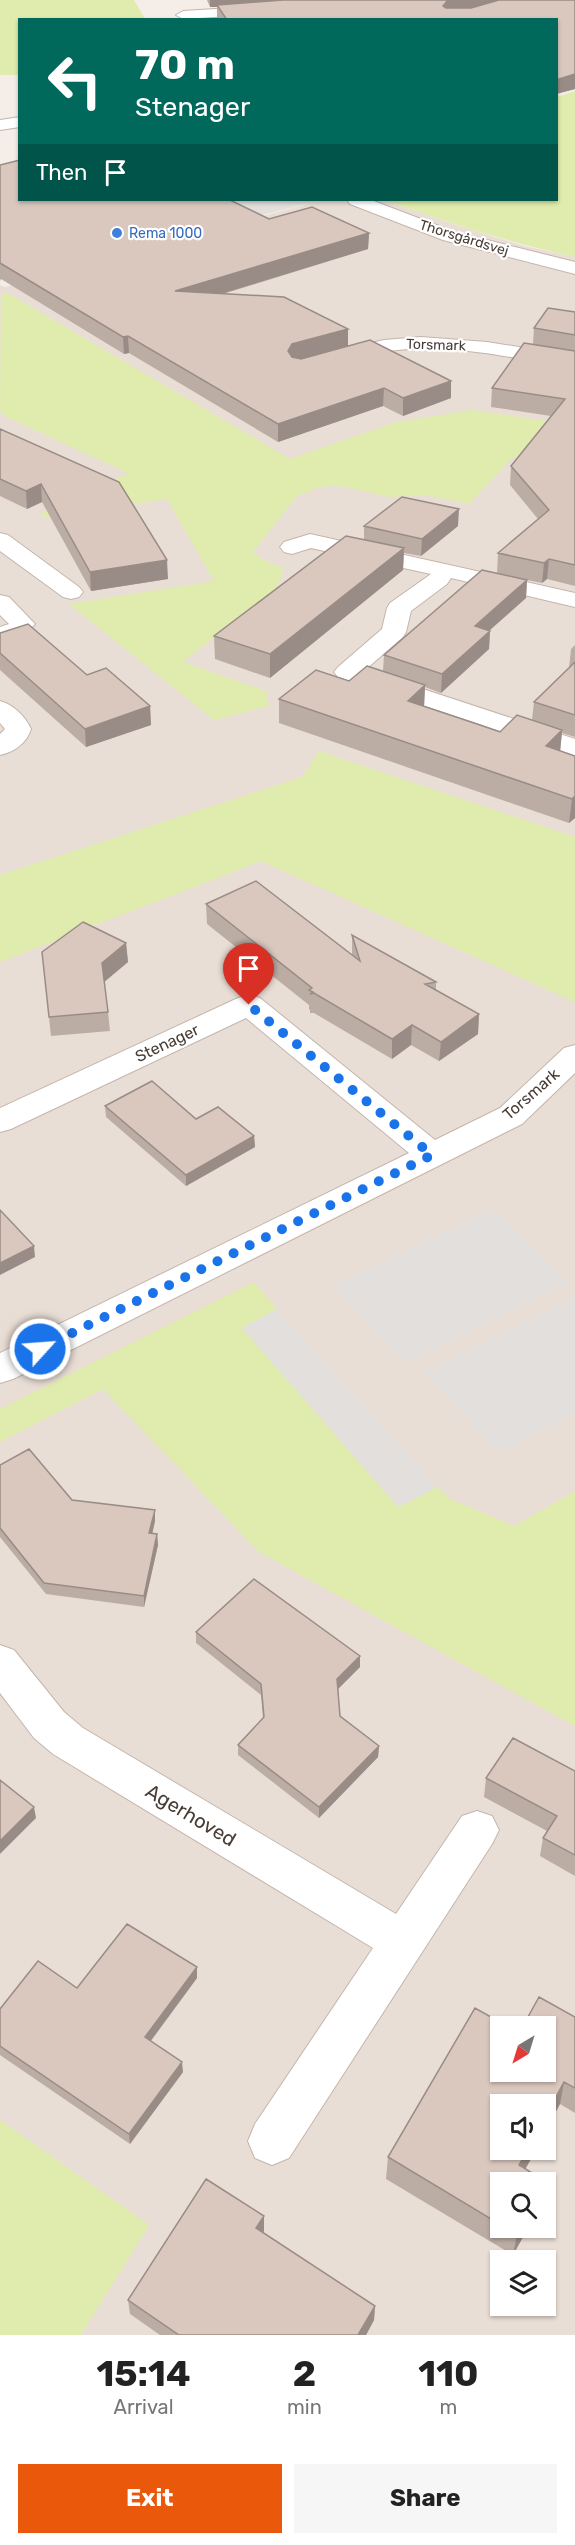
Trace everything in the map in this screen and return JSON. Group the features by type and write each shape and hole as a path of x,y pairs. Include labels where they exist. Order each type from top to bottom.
{"street":[{"path":"174,0 184,17 278,9 313,0"},
{"path":"0,125 18,122"},
{"name":"Thorsgårdsvej","path":"359,201 449,236 575,268"},
{"name":"Torsmark","path":"317,363 380,347 419,343 475,347 575,362"},
{"path":"0,540 9,556 71,592"},
{"path":"291,547 310,541 575,600"},
{"path":"445,570 439,579 399,608 394,632 347,672 575,748"},
{"path":"0,602 23,624 0,636"},
{"path":"0,709 18,729 16,735 0,747"},
{"name":"Stenager","path":"0,1121 249,1005 432,1155"},
{"name":"Torsmark","path":"0,1369 511,1116 575,1055"},
{"name":"Agerhoved","path":"0,1662 49,1725 68,1741 403,1942"},
{"path":"272,2141 477,1830"}],"shaded area":[{"path":"205,201 316,201 244,220"},
{"path":"317,201 388,201 524,246 575,257 575,2335 0,2335 0,285 5,287"},
{"path":"493,1209 568,1282 405,1363 332,1286"},
{"path":"575,1296 575,1412 499,1453 424,1372"},
{"path":"277,1309 437,1487 399,1507 242,1328"}],"green space":[{"path":"0,0 134,0 144,18 18,18 18,75 0,75"},
{"path":"575,91 575,257 479,232 388,201 558,201 558,97"},
{"path":"1,293 9,294 290,459 396,422 473,410 575,425 575,469 513,457 469,504 424,495 389,497 336,485 317,488 297,496 253,552 265,561 284,568 277,587 183,662 266,691 269,706 214,720 69,604 214,581 167,499 45,518 40,515 128,473 7,417 0,411"},
{"path":"319,751 575,837 575,1002 261,861 0,962 0,875 302,777"},
{"path":"254,1282 277,1309 242,1328 398,1507 437,1487 450,1499 514,1526 575,1491 575,1726 259,1552 103,1389 0,1442 0,1409"},
{"path":"0,2120 149,2225 81,2335 0,2335"}],"building":[{"path":"283,0 449,0 443,6 446,8 471,8 499,0 575,0 575,74 558,79 558,18 226,18 217,5"},
{"path":"18,160 18,201 232,201 269,219 312,207 369,233 175,291 284,297 348,329 292,344 288,351 292,357 301,359 370,340 451,381 403,398 384,388 278,424 128,336 123,337 0,263 0,165"},
{"path":"548,308 575,312 575,335 534,328"},
{"path":"524,343 575,351 575,565 549,559 544,563 498,553 549,510 511,466 565,399 492,388"},
{"path":"0,429 119,482 167,560 90,572 41,484 26,491 0,479"},
{"path":"402,497 459,509 422,539 364,526"},
{"path":"346,536 404,548 270,654 214,636"},
{"path":"482,570 527,580 475,626 490,631 442,674 384,655"},
{"path":"28,624 87,675 106,668 150,706 85,729 0,653 0,633"},
{"path":"575,662 575,715 534,702"},
{"path":"367,666 425,685 408,701 500,732 517,715 562,730 546,746 575,756 575,796 572,799 279,699 316,670 349,681"},
{"path":"256,881 360,961 352,935 436,982 425,984 479,1014 441,1042 412,1025 392,1039 314,993 310,994 313,992 309,990 312,988 206,904"},
{"path":"83,922 126,943 102,963 108,1012 49,1017 42,952"},
{"path":"152,1081 196,1119 218,1107 254,1136 186,1175 105,1106"},
{"path":"0,1210 34,1246 0,1263"},
{"path":"29,1449 72,1500 155,1510 149,1533 157,1534 144,1596 44,1583 0,1528 0,1465"},
{"path":"254,1579 360,1656 337,1679 340,1716 379,1746 319,1807 238,1745 264,1717 261,1684 196,1632"},
{"path":"513,1738 575,1771 575,1855 543,1838 557,1816 486,1778"},
{"path":"0,1780 34,1807 0,1841"},
{"path":"127,1924 197,1967 145,2037 182,2062 129,2134 0,2046 0,2009 38,1961 77,1988"},
{"path":"539,1997 575,2017 575,2088 564,2082 556,2097 556,2094 490,2094 490,2160 522,2160 519,2165 530,2172 490,2172 490,2218 388,2157 475,2008 490,2016 490,2082 556,2082 556,2016 529,2016"},
{"path":"206,2179 264,2216 256,2228 375,2306 358,2335 179,2335 128,2300"}],"place":[{"name":"Rema 1000","path":"117,233"}],"route":[{"path":"40,1349 432,1155 249,1005"}]}
